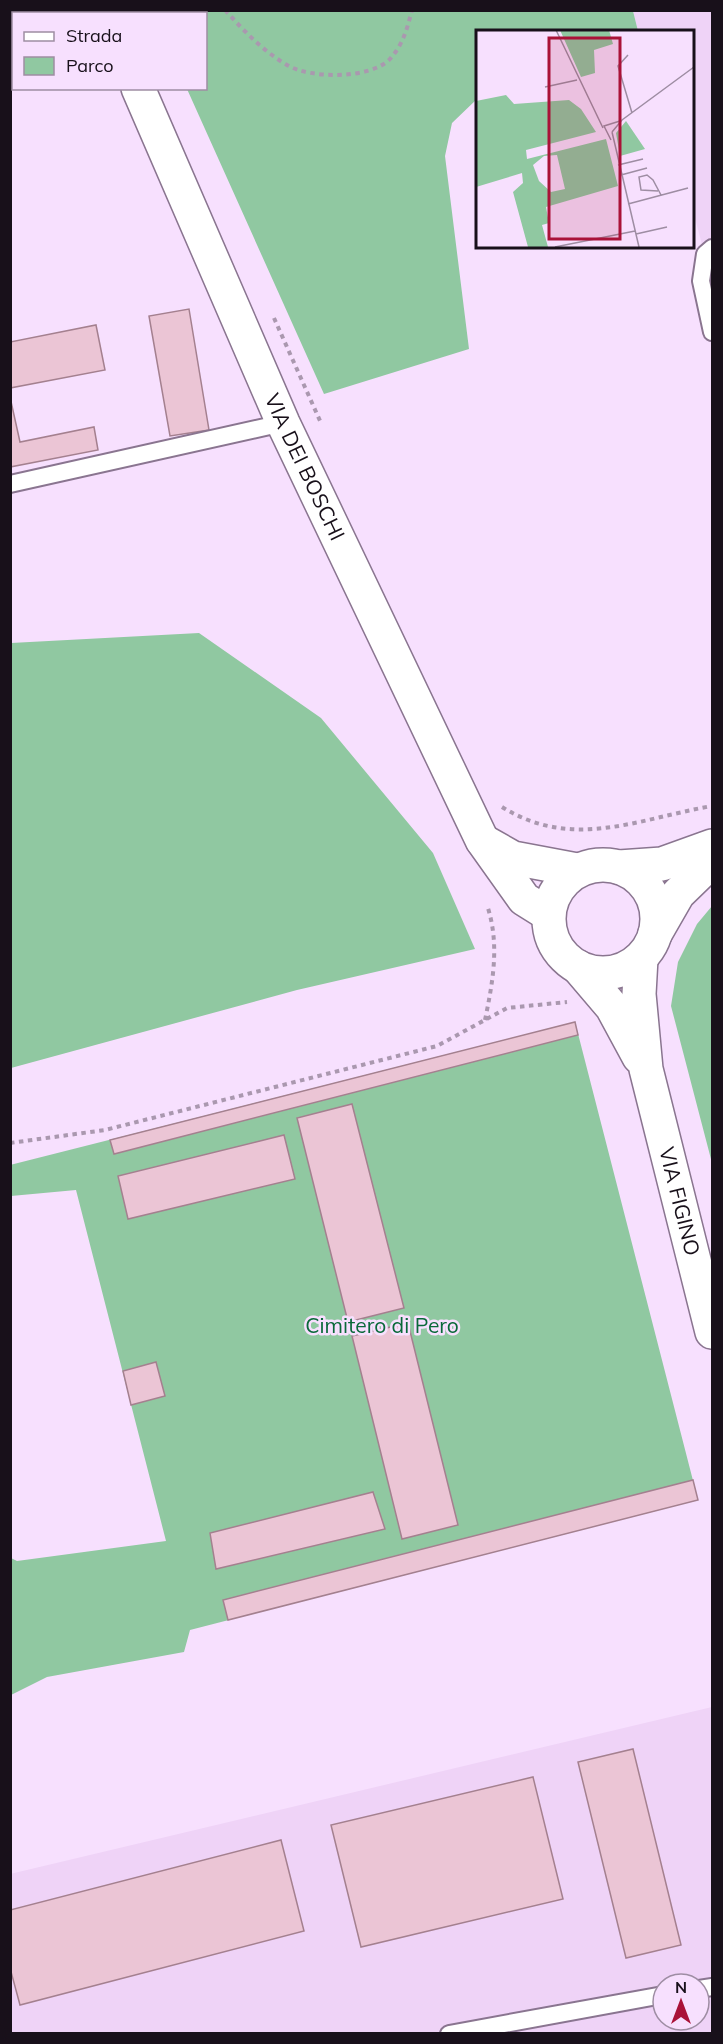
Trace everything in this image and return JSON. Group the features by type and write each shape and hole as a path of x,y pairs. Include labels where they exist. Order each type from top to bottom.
{"street":[{"name":"VIA DEI BOSCHI","path":"139,90 283,423 482,840 524,899 548,914"},
{"path":"482,840 513,858 577,870 605,864 620,867 662,864 712,846"},
{"name":"VIA FIGINO","path":"712,861 678,894 648,946 639,994 646,1069 707,1287 712,1332"},
{"path":"577,870 556,891 548,914 555,945 564,957 578,967 597,973 626,968 648,946 658,914 653,896 637,876 620,867"},
{"name":"VIA FIGINO","path":"578,967 612,1007 646,1069"}],"lane":[{"path":"712,248 705,254 701,281 712,332"},
{"path":"10,484 283,423"},
{"path":"449,2034 651,1997"}],"path":[{"path":"225,10 253,41 289,67 321,75 363,73 387,61 405,38 412,10"},
{"path":"272,314 278,323 325,433"},
{"path":"496,802 532,824 569,831 600,829 712,806"},
{"path":"10,1143 105,1130 437,1046 507,1008 556,1002 573,1003"}],"shaded area":[{"path":"633,11 712,11 712,282 693,211 693,30 638,30"},
{"path":"712,1707 712,2033 11,2033 10,1874"}],"green space":[{"path":"152,11 633,11 638,30 476,30 476,100 452,123 445,156 469,349 324,394 187,90 207,90 207,12"},
{"path":"199,633 321,718 433,853 475,949 297,990 11,1068 11,643"},
{"path":"712,906 712,1163 671,1006 678,962 697,924"},
{"name":"Cimitero di Pero","path":"575,1022 698,1500 190,1630 184,1652 47,1677 11,1695 11,1558 17,1561 166,1541 76,1190 11,1196 10,1165"}],"building":[{"path":"189,309 209,430 170,436 149,316"},
{"path":"96,325 105,370 10,388 10,342"},
{"path":"10,397 20,442 94,427 98,450 10,467"},
{"path":"575,1022 578,1035 114,1154 110,1140"},
{"path":"352,1104 404,1308 348,1322 297,1118"},
{"path":"284,1135 295,1179 128,1219 118,1176"},
{"path":"408,1323 458,1525 402,1539 352,1336"},
{"path":"156,1362 165,1396 131,1405 123,1371"},
{"path":"693,1480 698,1500 228,1620 223,1600"},
{"path":"373,1492 385,1529 216,1569 210,1533"},
{"path":"633,1749 681,1945 626,1958 578,1762"},
{"path":"533,1777 563,1899 361,1947 331,1825"},
{"path":"281,1840 304,1931 20,2005 10,1968 10,1910"}]}
